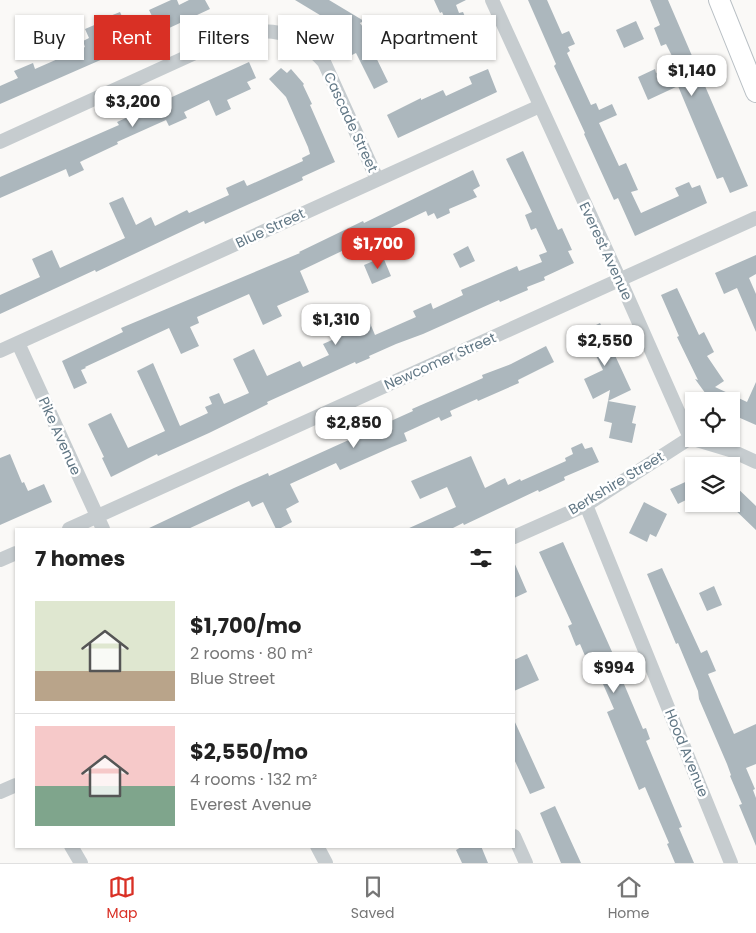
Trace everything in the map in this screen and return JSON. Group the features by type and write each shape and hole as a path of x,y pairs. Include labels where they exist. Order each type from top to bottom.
{"main road":[{"path":"719,0 756,92"}],"street":[{"name":"Everest Avenue","path":"492,0 685,427"},
{"name":"Cascade Street","path":"0,142 228,38 246,32 265,30 281,33 298,40 312,49 324,62 377,179"},
{"name":"Blue Street","path":"0,351 540,106"},
{"name":"Newcomer Street","path":"71,528 756,218"},
{"name":"Pike Avenue","path":"18,343 102,528"},
{"name":"Berkshire Street","path":"515,537 586,505 685,441"},
{"path":"720,447 756,462"},
{"name":"Hood Avenue","path":"586,505 731,863"},
{"path":"0,560 15,553"},
{"path":"0,792 15,785"},
{"path":"515,838 526,863"},
{"path":"72,848 81,863"},
{"path":"318,848 326,863"}],"building":[{"path":"171,0 177,0 179,5 189,0 205,0 210,9 197,15 180,15 180,23 170,28 170,15 152,15 149,10"},
{"path":"295,0 329,0 362,20 360,23 362,26 362,60 377,60 388,82 374,89 356,53 352,55 352,15 320,15"},
{"path":"434,0 466,0 456,5 459,13 463,12 464,15 443,15 442,12 440,13"},
{"path":"528,0 547,0 562,34 569,31 575,44 568,47 570,51 567,53 591,105 596,103 599,110 612,104 617,115 599,123 619,166 626,163 638,190 631,192 641,213 679,196 675,188 689,182 692,188 700,185 707,203 635,236 618,198 614,200 584,134"},
{"path":"650,0 668,0 748,186 730,193 723,177 717,179 678,86 648,100 638,77 655,69 656,73 676,64 666,44 661,46 654,28 660,25"},
{"path":"636,21 644,39 624,48 616,30"},
{"path":"94,25 94,60 100,60 0,104 0,86 18,78 14,71 33,63 35,69 55,60 84,60 84,40 89,38 85,29"},
{"path":"249,62 256,78 247,82 251,89 227,100 231,109 216,116 209,100 184,112 187,118 169,126 166,120 117,142 118,144 80,162 84,170 69,177 66,169 0,198 0,177 119,125 117,122"},
{"path":"281,68 287,73 291,69 304,84 312,104 310,105 335,162 302,177 303,180 205,224 204,221 96,272 95,270 0,314 0,295 40,277 32,259 52,250 60,268 125,238 109,203 123,197 136,225 151,217 155,226 187,210 189,213 229,195 226,188 244,180 247,186 303,161 302,158 310,154 308,147 286,97 269,79"},
{"path":"488,69 497,92 398,138 387,115 421,98 421,100 443,90 446,96 472,84 469,77"},
{"path":"523,151 558,230 562,228 572,250 568,251 574,263 544,277 545,280 527,287 528,290 500,302 499,300 396,344 356,364 355,362 267,402 268,404 209,433 158,456 157,454 111,477 102,458 104,457 88,424 111,413 128,448 165,431 137,371 153,363 180,426 208,413 205,407 212,404 209,397 219,393 224,404 249,393 233,359 254,349 267,376 300,361 303,367 329,355 323,344 370,323 375,335 416,317 413,311 431,303 433,309 463,295 461,290 517,266 519,271 542,262 539,255 547,252 536,228 531,230 525,215 532,212 506,159"},
{"path":"473,170 480,186 473,190 477,197 449,209 450,213 437,219 434,213 428,216 426,211 300,271 309,292 277,306 282,316 263,325 249,294 197,317 199,323 190,327 199,346 181,354 169,328 85,367 81,370 87,383 74,389 62,361 123,332 121,328 300,253 363,221 364,223"},
{"path":"468,246 475,261 460,268 453,254"},
{"path":"756,255 756,274 749,278 756,294 756,332 737,288 724,294 715,273"},
{"path":"383,257 391,276 372,284 364,265"},
{"path":"677,288 699,335 704,332 714,352 707,356 724,381 715,387 726,392 704,392 695,379 698,380 677,337 679,336 661,295"},
{"path":"600,323 631,390 608,401 610,390 593,399 584,379 603,370 584,331"},
{"path":"546,346 554,362 518,380 519,383 450,411 452,416 441,421 439,417 404,433 407,441 340,470 336,463 290,484 299,502 286,509 292,522 281,528 276,528 263,502 252,507 249,501 190,528 149,528 234,488 268,473 269,476 413,411 412,409 483,378 482,375 511,364"},
{"path":"756,382 756,425 740,418 740,399 747,402"},
{"path":"608,401 636,406 632,423 636,424 632,443 609,438 612,423 604,421"},
{"path":"582,443 585,449 592,447 599,462 564,477 565,480 539,492 538,490 464,525 463,523 453,528 409,528 456,507 447,487 420,499 411,481 471,456 485,488 505,478 508,485 566,461 565,458 573,454 571,448"},
{"path":"10,454 22,483 24,482 28,491 44,484 52,502 0,525 0,458"},
{"path":"685,482 685,500 678,504 670,489"},
{"path":"740,491 756,506 756,530 737,512 740,512"},
{"path":"644,502 667,514 656,537 650,534 647,542 629,533"},
{"path":"563,542 617,663 643,729 646,728 650,739 646,741 682,827 679,828 694,863 675,863 667,844 669,843 645,787 639,790 607,712 614,709 599,675 594,677 580,644 576,646 568,626 572,624 539,552"},
{"path":"515,564 527,592 515,598"},
{"path":"662,568 701,653 707,650 716,671 708,674 734,734 756,724 756,764 746,768 755,789 753,790 756,798 756,846 739,805 742,804 727,764 699,699 698,691 647,574"},
{"path":"714,586 722,605 707,611 699,593"},
{"path":"527,654 539,680 515,691 515,660"},
{"path":"515,722 545,788 530,794 515,761"},
{"path":"555,806 581,863 561,863 540,813"},
{"path":"460,848 482,848 488,863 462,863 456,850"}]}
